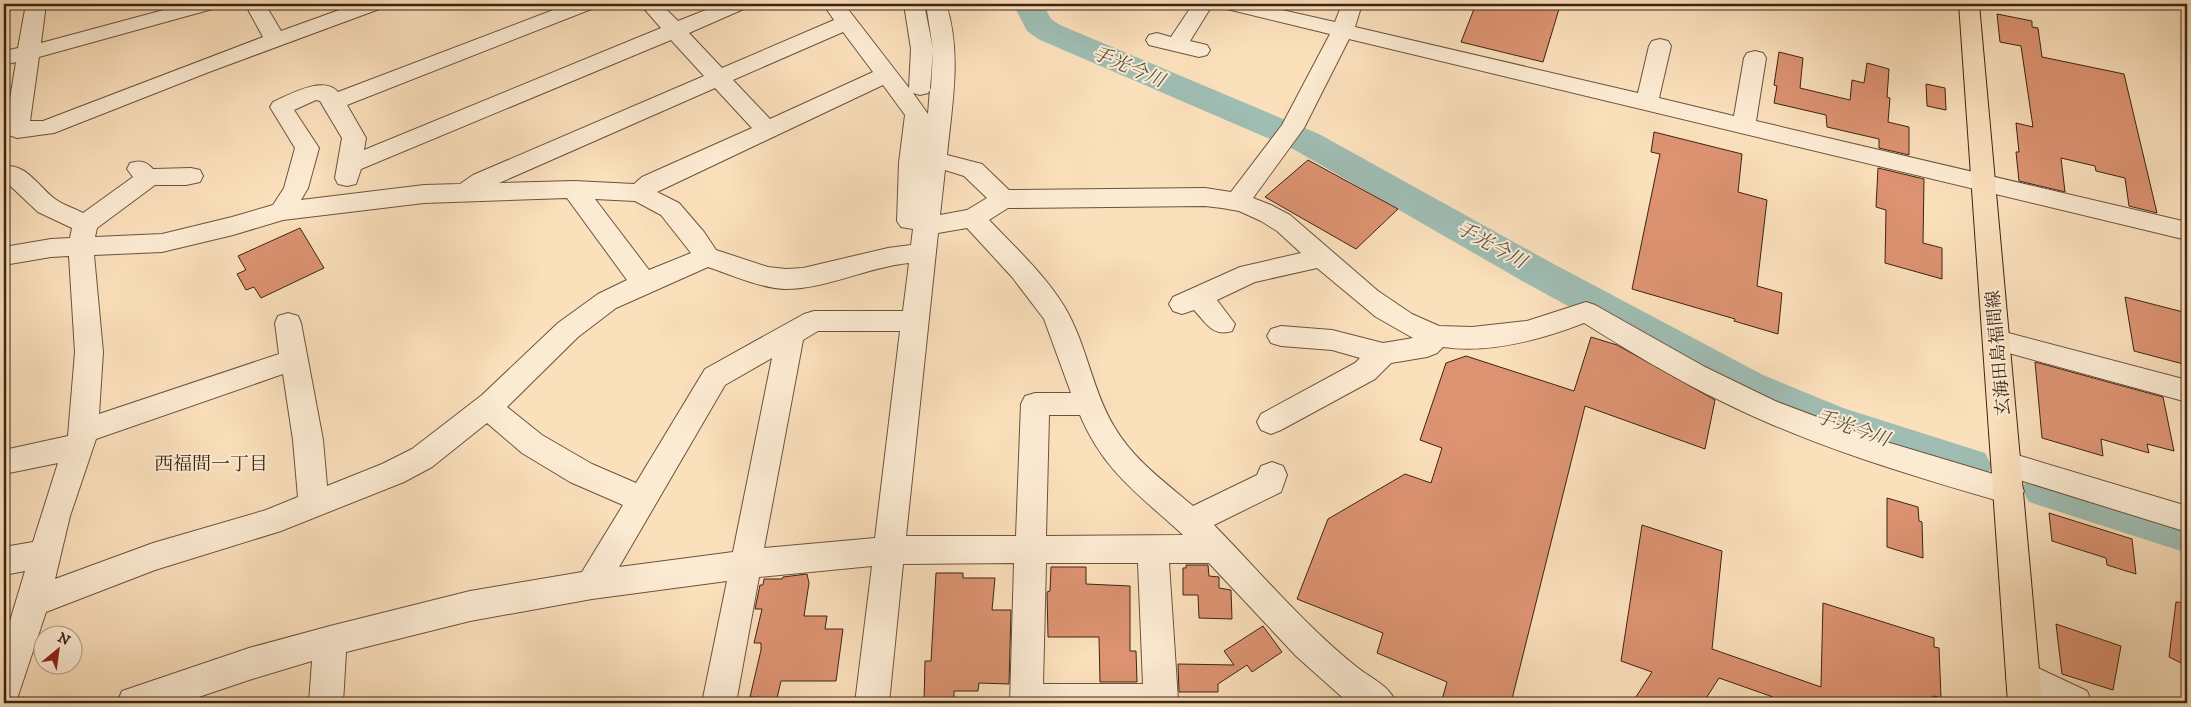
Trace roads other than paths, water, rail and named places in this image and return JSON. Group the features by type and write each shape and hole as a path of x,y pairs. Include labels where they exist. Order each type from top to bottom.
{"main road":[{"name":"玄海田島福間線","path":"1969,4 2024,690"}],"street":[{"path":"36,4 17,130 46,128 375,4"},
{"path":"4,58 29,53 142,13 209,4"},
{"path":"255,4 276,40"},
{"path":"334,102 587,4"},
{"path":"650,4 767,130"},
{"path":"349,165 739,4"},
{"path":"833,4 917,114 911,163 915,254 915,321 872,703"},
{"path":"914,4 922,49 936,84 939,122 926,226 915,254"},
{"path":"936,4 943,32 945,52 936,84"},
{"path":"939,122 954,110 962,52 952,4"},
{"path":"1199,50 1167,43 1203,4"},
{"path":"1230,4 2187,231"},
{"path":"1238,201 1287,133 1343,30 1352,4"},
{"path":"467,192 482,181 847,22"},
{"path":"1647,102 1660,46"},
{"path":"1744,125 1755,58"},
{"path":"639,193 651,183 767,130 891,81 936,84"},
{"path":"282,211 296,188 307,148 281,107 314,93 327,94 334,102 354,138 342,204"},
{"path":"934,159 973,170 1003,199"},
{"path":"11,174 83,235 162,243 233,226 282,211 424,194 574,189 639,193 670,209 695,238 708,257"},
{"path":"4,256 52,248 83,235 144,174 191,176"},
{"path":"574,189 644,283"},
{"path":"926,226 973,218 1003,199 1205,197 1238,201 1278,220 1379,306 1407,323 1438,336 1473,337 1535,330 1586,312 1705,380 1796,421 1861,445 2187,519"},
{"path":"973,218 1038,291 1060,324 1090,404 1114,450 1134,473 1190,522 1217,549 1299,637 1360,692 1379,703"},
{"path":"4,691 81,438 89,352 83,235"},
{"path":"32,602 153,558 270,522 314,506 392,473 422,458 488,407 568,330 607,301 644,283 708,257 784,279 817,276 915,254"},
{"path":"1222,324 1190,300 1249,274 1323,257"},
{"path":"592,585 641,499 715,377 814,321 915,321"},
{"path":"288,323 308,440 314,506"},
{"path":"719,703 790,335"},
{"path":"1281,336 1332,340 1383,354 1427,346 1438,336"},
{"path":"1997,340 2187,391"},
{"path":"1271,422 1365,371 1383,354"},
{"path":"4,462 81,438 293,360"},
{"path":"1090,404 1035,404 1026,700 1161,702 1153,549"},
{"path":"488,407 532,444 581,473 641,499"},
{"path":"1190,522 1270,483 1272,474"},
{"path":"134,703 249,664 330,642 470,606 592,585 746,564 890,550 1217,549"},
{"path":"4,561 45,553"},
{"path":"326,703 330,642"},
{"path":"2024,690 2075,703"}],"waterway":[{"name":"手光今川","path":"1028,4 1038,24 1049,32 1307,142 1537,272 1749,386 1831,421 1970,466"},
{"name":"手光今川","path":"2044,489 2187,534"}],"district":[{"name":"西福間一丁目","path":"211,463"}]}
